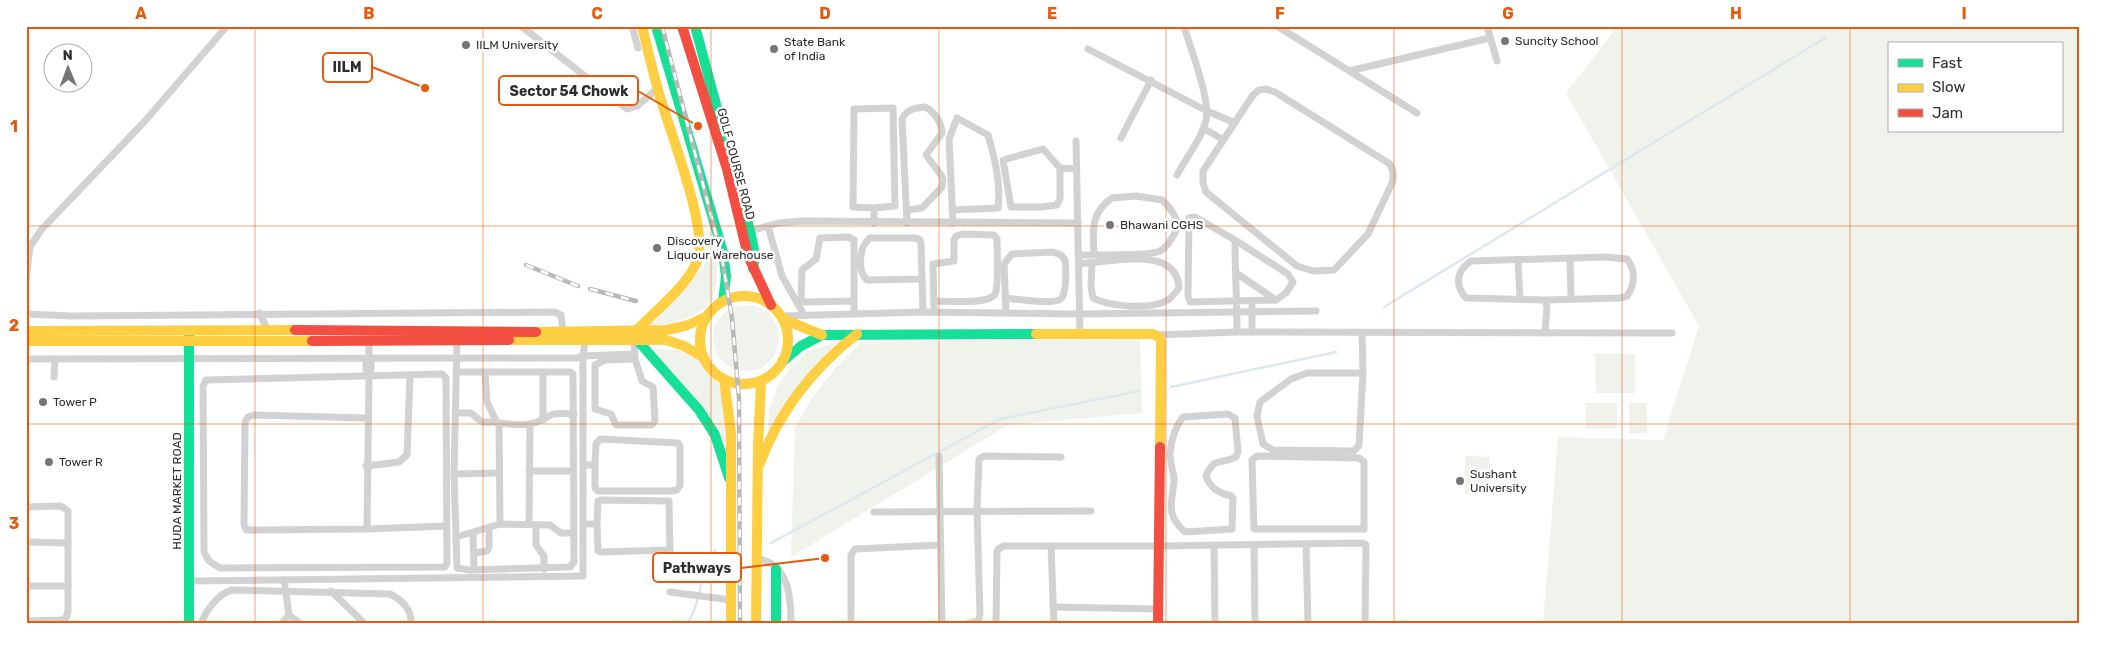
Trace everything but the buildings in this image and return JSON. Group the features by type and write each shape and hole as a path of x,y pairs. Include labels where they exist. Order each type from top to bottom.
{"main road":[{"path":"637,337 690,273 698,260 701,247 642,26"},
{"path":"656,26 713,224 723,252 726,276 723,301"},
{"name":"GOLF COURSE ROAD","path":"682,26 727,169 742,238 753,270 771,305"},
{"path":"694,26 756,254 753,270"},
{"path":"697,227 713,224"},
{"path":"703,358 700,337 706,317 723,301 735,297 748,296 760,299 771,305 782,318 788,342 782,362"},
{"path":"26,330 457,342 585,341 637,337 685,326 706,317"},
{"path":"782,318 822,334 1157,335 1161,342 1158,476 1158,624"},
{"path":"26,341 268,330 563,332 666,340 684,346 703,358 712,370 724,379 742,383 761,380 773,373 796,349 822,334"},
{"name":"HUDA MARKET ROAD","path":"189,334 189,624"},
{"path":"758,470 762,455 771,438 819,366 857,334"},
{"path":"637,337 715,435 732,486"},
{"path":"724,379 731,433 732,486 729,600 726,624"},
{"path":"756,624 761,380"},
{"path":"776,569 776,624"},
{"path":"729,600 731,624"}],"street":[{"path":"26,280 30,247 41,230 145,121 218,39 227,26"},
{"path":"521,26 627,109 637,106 658,88"},
{"path":"632,26 638,48"},
{"path":"1176,175 1207,118 1207,110 1184,26"},
{"path":"1277,26 1416,113"},
{"path":"1487,26 1497,61"},
{"path":"1349,71 1490,38"},
{"path":"1088,49 1235,123"},
{"path":"1121,138 1151,80"},
{"path":"1266,89 1275,92 1390,164 1393,170 1393,181 1368,234 1334,270 1313,271 1297,266 1206,192 1202,183 1203,171 1222,139 1235,123 1253,95 1258,90 1266,89"},
{"path":"907,210 922,208 940,190 943,182 941,175 926,154 942,133 942,129 934,114 925,107 910,110 905,113 902,119 907,210 908,223"},
{"path":"893,108 895,206 874,208 853,208 854,109 893,108"},
{"path":"952,210 998,208 999,198 995,159 988,135 957,118 949,140 952,210 953,223"},
{"path":"1203,128 1222,139"},
{"path":"1076,141 1080,335"},
{"path":"1060,168 1060,198 1058,204 1042,207 1011,207 1003,160 1043,149 1060,168 1076,169"},
{"path":"1078,255 1159,252 1166,247 1177,229 1176,220 1162,200 1136,196 1112,198 1094,219 1094,254"},
{"path":"874,208 874,223"},
{"path":"1195,217 1292,277 1292,285 1281,298 1276,300 1237,302 1189,301 1188,220 1195,217"},
{"path":"750,231 768,226 802,221 1078,223"},
{"path":"768,226 782,276 804,316"},
{"path":"934,301 984,301 993,297 997,280 997,239 994,236 964,234 956,236 954,240 954,261 933,264 934,312"},
{"path":"854,301 805,302 801,300 802,270 816,259 820,238 848,237 854,240 854,301 854,314"},
{"path":"922,278 867,280 862,272 862,249 864,243 870,238 916,238 920,240 922,244 923,312"},
{"path":"1235,240 1237,332"},
{"path":"1005,298 1048,302 1063,298 1065,292 1065,260 1061,255 1053,252 1012,254 1004,264 1005,298 1006,312"},
{"path":"1619,257 1626,259 1632,266 1633,288 1627,296 1621,298 1545,300 1466,298 1460,292 1459,272 1463,266 1471,261 1518,260 1619,257"},
{"path":"1570,258 1572,299"},
{"path":"1079,264 1092,263 1157,260 1169,266 1176,273 1179,288 1168,300 1157,304 1122,305 1100,302 1093,298 1091,287 1092,263"},
{"path":"1518,260 1520,299"},
{"path":"1236,273 1276,300"},
{"path":"1545,300 1547,307 1545,333"},
{"path":"1252,301 1252,332"},
{"path":"782,318 923,312 1080,314 1316,311"},
{"path":"26,314 554,312 561,315 563,319 563,332"},
{"path":"259,313 268,330"},
{"path":"1157,335 1237,332 1672,334"},
{"path":"1362,334 1363,373 1359,445 1354,451 1273,450 1263,444 1257,416 1260,402 1291,379 1307,372 1363,373"},
{"path":"634,356 598,362 595,371 594,405 598,412 611,414 616,425 652,426 655,421 654,387 642,381 634,356 637,337"},
{"path":"367,529 366,466 369,376 366,369 369,358 369,340"},
{"path":"190,581 581,577 584,572 583,356 585,341"},
{"path":"456,372 572,373 574,414 573,566 544,569 456,568 454,474 456,359 457,342"},
{"path":"26,359 456,359 634,356"},
{"path":"54,377 56,359"},
{"path":"485,373 487,402 498,422 500,524"},
{"path":"542,373 543,420"},
{"path":"366,466 399,462 407,455 410,374"},
{"path":"410,374 442,374 446,376 447,563 442,568 220,568 206,558 204,552 203,415 203,386 206,380 369,376 410,374"},
{"path":"455,413 471,413 482,422 498,422 505,425 530,424 554,414 574,414"},
{"path":"1228,414 1235,418 1238,452 1236,457 1219,460 1211,467 1206,476 1212,486 1220,493 1233,498 1232,529 1184,532 1177,525 1170,503 1174,481 1173,471 1170,454 1176,425 1184,417 1228,414"},
{"path":"368,418 251,415 245,422 244,524 246,530 447,526"},
{"path":"530,424 529,471 533,525 536,545 544,556 544,569"},
{"path":"600,439 678,443 680,446 680,484 678,490 598,491 595,488 594,465 596,444 600,439"},
{"path":"939,456 942,624"},
{"path":"966,624 978,621 980,615 977,511 978,458 984,456 1061,457"},
{"path":"1254,456 1359,458 1364,462 1364,529 1314,530 1254,529 1252,460 1254,456"},
{"path":"584,466 594,465"},
{"path":"529,471 573,471"},
{"path":"1158,476 1173,471"},
{"path":"454,474 499,472"},
{"path":"1158,476 1174,481"},
{"path":"598,501 669,501 670,550 601,552 598,548 597,524 598,501"},
{"path":"26,507 60,506 68,511 68,611 66,618 26,621"},
{"path":"874,512 1091,511"},
{"path":"456,537 473,534 500,524 550,525 561,533 573,533"},
{"path":"584,524 597,524"},
{"path":"474,553 487,551 489,546 488,527"},
{"path":"1302,530 1308,624"},
{"path":"1314,530 1314,544"},
{"path":"473,534 474,569"},
{"path":"26,542 68,543"},
{"path":"996,624 998,549 1004,546 1363,543 1366,545 1365,624"},
{"path":"852,624 851,555 854,549 940,545"},
{"path":"1214,545 1215,624"},
{"path":"1254,545 1254,624"},
{"path":"1051,546 1054,624"},
{"path":"756,558 767,561 784,578 789,588 791,624"},
{"path":"26,576 26,586 68,586"},
{"path":"281,624 289,615 287,580"},
{"path":"203,623 209,610 229,590 331,591 390,594 408,609 412,616 411,624"},
{"path":"331,591 364,624"},
{"path":"670,592 729,600"},
{"path":"1053,607 1158,609"},
{"path":"289,615 301,624"}],"shaded area":[{"path":"1618,26 2079,26 2079,624 1543,624 1558,437 1663,440 1699,326 1566,93"},
{"path":"716,250 716,286 707,306 681,320 666,324 650,325 688,286"},
{"path":"752,305 770,314 777,325 779,338 777,351 770,362 759,369 740,371 722,362 715,351 713,332 722,314 733,307"},
{"path":"1140,339 1142,413 1008,425 791,557 795,428 811,399 836,367 861,342"},
{"path":"838,342 808,374 768,435 769,409 778,385 793,364 810,350"},
{"path":"653,348 687,351 699,360 722,388 728,448 693,395"},
{"path":"1595,353 1635,354 1635,393 1596,393"},
{"path":"1585,403 1617,403 1617,428 1586,429"},
{"path":"1629,403 1647,403 1647,433 1629,434"},
{"path":"1465,456 1490,457 1489,494 1465,494"}],"waterway":[{"path":"1384,307 1825,38"},
{"path":"1171,387 1336,352"},
{"path":"771,543 1000,419 1140,391"},
{"path":"687,624 696,605 706,567 715,550"}],"railway":[{"path":"662,26 722,258 732,318 739,399 740,624"},
{"path":"526,265 578,286"},
{"path":"590,289 636,301"}],"traffic: fast":[{"path":"656,26 723,252 726,276 723,301"},
{"path":"695,26 750,231 755,254 753,269"},
{"path":"782,362 801,346 822,335 1036,334"},
{"path":"189,335 189,624"},
{"path":"638,341 699,410 715,435 729,478"},
{"path":"776,569 776,624"}],"traffic: slow":[{"path":"637,330 672,296 688,277 698,258 699,244 698,225 693,204 656,84 642,26"},
{"path":"744,296 761,300 775,309 784,323 788,340 784,357 775,371 761,380 744,384 727,380 713,371 704,357 700,340 704,323 713,309 727,300 744,296"},
{"path":"536,332 666,330 685,326 706,317"},
{"path":"783,319 822,335"},
{"path":"26,331 295,330"},
{"path":"760,463 777,426 812,376 857,334"},
{"path":"1036,334 1153,334 1159,337 1161,342 1160,447"},
{"path":"509,340 666,340 684,346 703,357"},
{"path":"26,341 312,341"},
{"path":"724,379 731,433 731,624"},
{"path":"756,624 758,447 761,381"}],"traffic: jam":[{"path":"682,26 727,169 748,256 771,305"},
{"path":"295,330 536,332"},
{"path":"312,341 509,340"},
{"path":"1158,624 1160,447"}],"place":[{"name":"Suncity School","path":"1505,41"},
{"name":"IILM University","path":"466,45"},
{"name":"State Bank of India","path":"774,49"},
{"name":"IILM","path":"425,88"},
{"name":"Sector 54 Chowk","path":"698,126"},
{"name":"Bhawani CGHS","path":"1110,225"},
{"name":"Discovery Liquour Warehouse","path":"657,248"},
{"name":"Tower P","path":"43,402"},
{"name":"Tower R","path":"49,462"},
{"name":"Sushant University","path":"1460,481"},
{"name":"Pathways","path":"825,558"}]}
